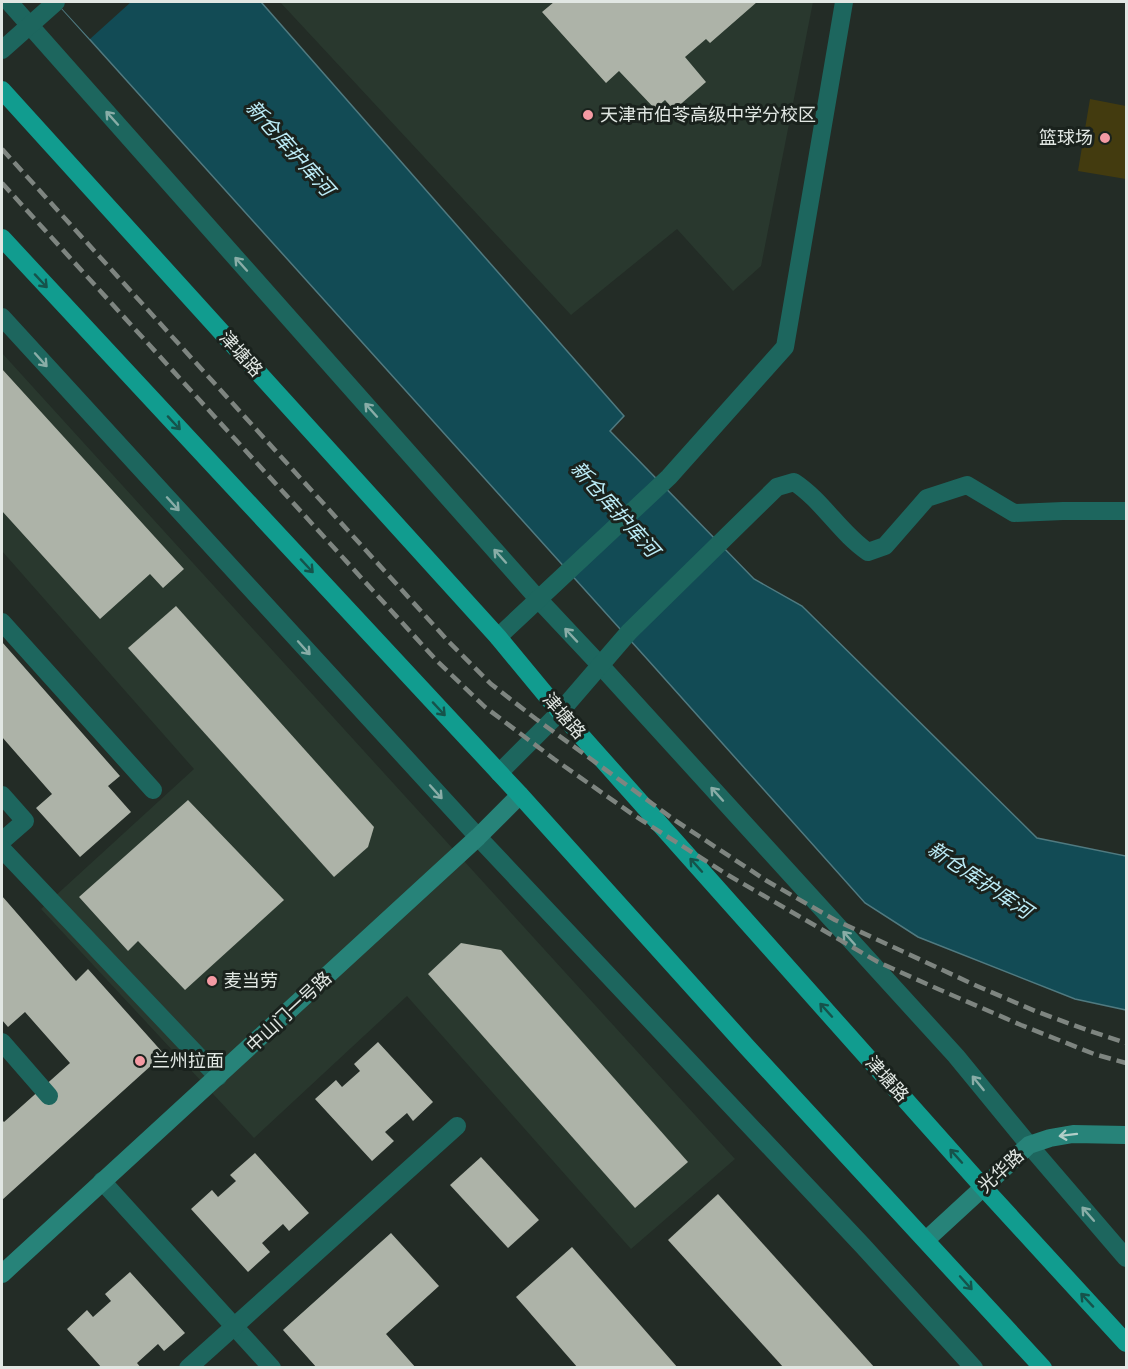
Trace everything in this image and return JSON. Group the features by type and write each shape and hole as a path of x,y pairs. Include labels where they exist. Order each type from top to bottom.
{"main road":[{"name":"津塘路","path":"2,90 498,637 560,712 983,1187 1126,1343"},
{"path":"2,238 520,795 747,1047 1042,1368"}],"street":[{"path":"9,2 539,600 956,1056 1126,1258"},
{"path":"2,50 56,2"},
{"path":"498,637 669,477 785,347 844,2"},
{"path":"2,317 478,837 863,1246 974,1368"},
{"path":"499,773 560,712 629,632 777,487 794,482 806,489 855,543 868,552 885,546 927,498 967,485 1014,513 1126,511"},
{"path":"2,622 153,790"},
{"path":"2,795 25,821 2,841"},
{"name":"中山门一号路","path":"2,1274 478,837 520,795"},
{"path":"2,849 218,1077"},
{"path":"2,1042 50,1096"},
{"path":"188,1368 457,1126"},
{"name":"光华路","path":"926,1240 1029,1145 1073,1134 1126,1136"},
{"path":"102,1181 273,1368"}],"shaded area":[{"name":"天津市伯苓高级中学分校区","path":"280,2 813,2 761,266 733,291 677,229 571,315"},
{"name":"篮球场","path":"1090,99 1126,106 1126,179 1078,171"},
{"path":"2,353 735,1159 631,1249 407,996 254,1138 41,909 194,769 2,551"}],"water":[{"name":"新仓库护库河","path":"56,2 261,2 624,416 610,431 754,579 802,606 1037,838 1126,856 1126,1010 1075,999 918,937 865,903"}],"pier":[{"path":"56,2 131,2 90,39"}],"building":[{"path":"554,2 757,2 710,43 706,39 685,57 706,82 674,110 665,100 655,109 619,71 606,83 542,12"},
{"path":"2,369 184,569 163,588 150,574 100,619 2,511"},
{"path":"176,606 374,827 368,847 334,877 128,648"},
{"path":"2,642 120,776 108,786 131,812 80,857 36,808 52,794 2,737"},
{"path":"188,800 284,900 185,990 138,941 128,951 79,897"},
{"path":"2,896 76,981 88,969 164,1054 2,1200 2,1120 4,1122 70,1063 25,1012 8,1027 2,1020"},
{"path":"461,943 501,950 688,1162 635,1208 428,974"},
{"path":"378,1042 433,1102 413,1121 407,1113 385,1132 394,1141 372,1161 315,1099 336,1080 342,1087 360,1071 354,1064"},
{"path":"255,1153 309,1213 289,1231 283,1224 262,1243 270,1252 248,1272 191,1209 212,1190 218,1197 236,1181 230,1175"},
{"path":"481,1157 539,1220 508,1248 450,1185"},
{"path":"718,1194 875,1368 784,1368 668,1240"},
{"path":"391,1233 439,1286 386,1334 416,1368 317,1368 283,1330"},
{"path":"572,1247 678,1368 578,1368 516,1297"},
{"path":"130,1272 185,1333 164,1351 158,1344 137,1363 141,1368 102,1368 67,1329 87,1310 93,1317 111,1301 105,1294"}],"railway":[{"path":"2,149 449,642 491,684 676,821 767,881 835,920 1035,1011 1126,1043"},
{"path":"2,183 437,661 485,707 635,816 728,875 878,962 1021,1025 1094,1054 1126,1063"}],"place":[{"name":"天津市伯苓高级中学分校区","path":"588,115"},
{"name":"篮球场","path":"1105,138"},
{"name":"麦当劳","path":"212,981"},
{"name":"兰州拉面","path":"140,1061"}]}
